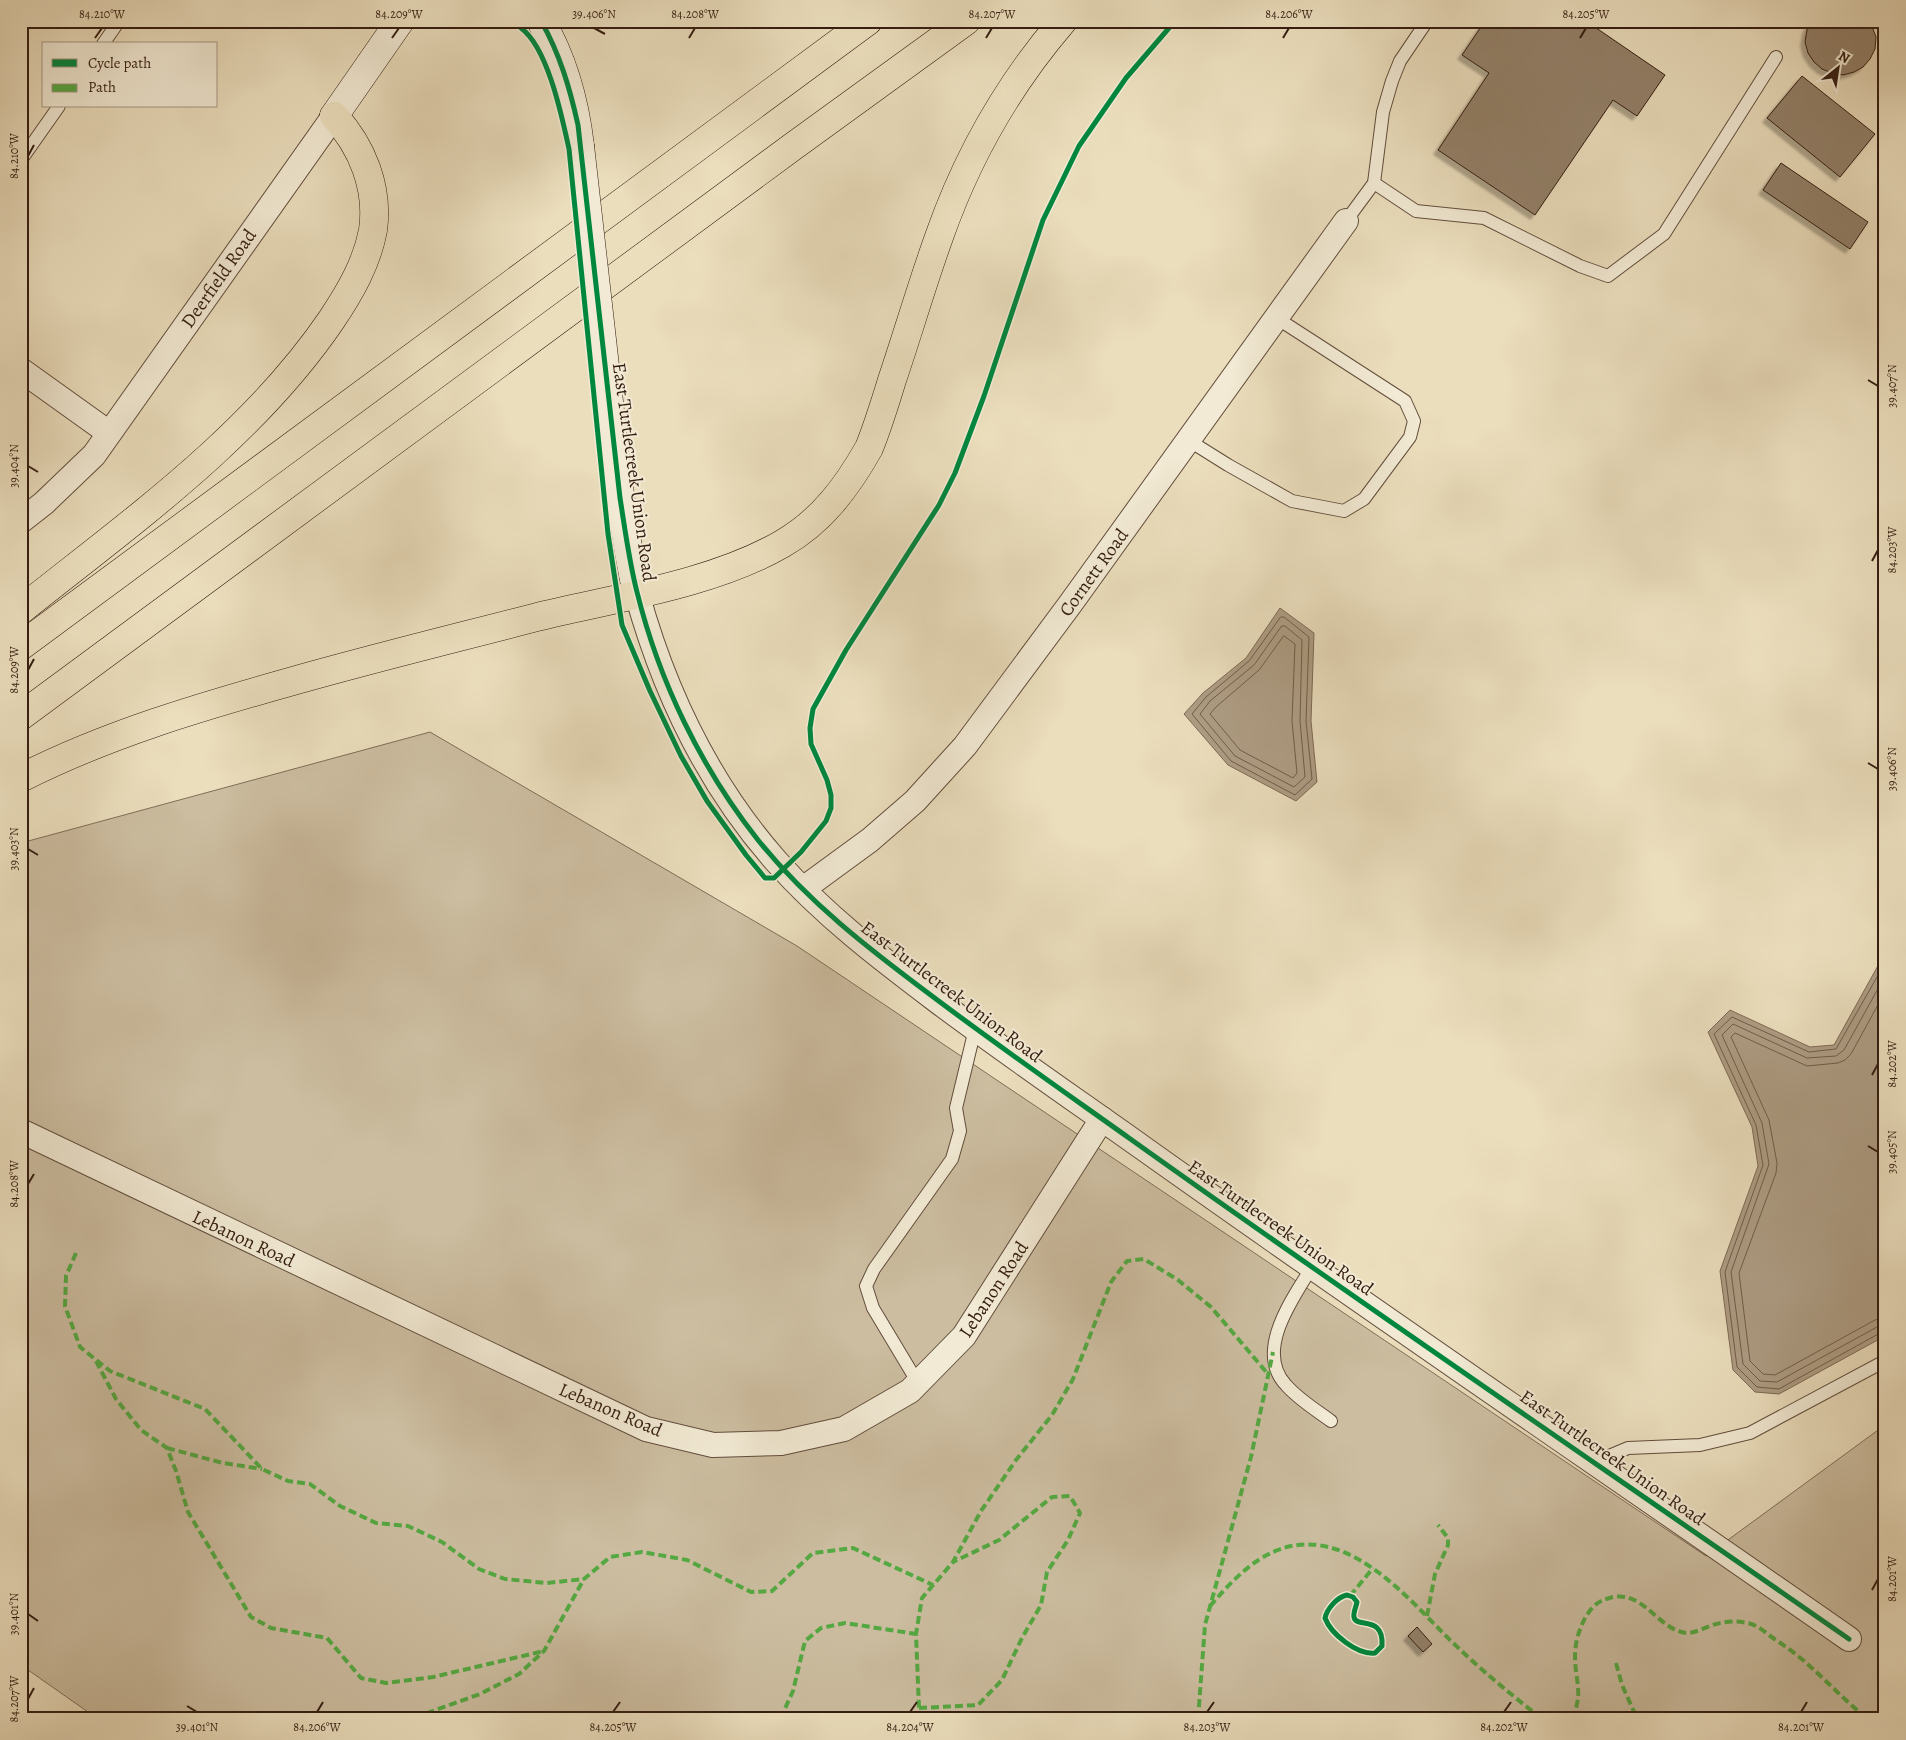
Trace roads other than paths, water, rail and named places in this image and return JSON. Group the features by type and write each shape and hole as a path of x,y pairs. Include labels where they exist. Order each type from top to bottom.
{"highway":[{"path":"21,646 868,21"},
{"path":"21,716 966,21"},
{"path":"21,778 54,761 137,728 222,701 491,629 638,594 739,564 780,546 816,520 837,498 854,474 874,435 939,236 961,180 988,127 1011,88 1036,52 1062,21"},
{"path":"21,610 198,466 252,415 320,336 345,298 359,272 369,244 373,230 374,200 371,186 355,144 347,130 334,116"}],"street":[{"name":"Deerfield Road","path":"21,522 44,503 94,454 400,21"},
{"name":"East Turtlecreek Union Road","path":"541,21 551,38 568,81 578,125 620,498 629,556 647,629 668,684 700,751 739,814 757,838 827,914 872,952 975,1029 1312,1267 1849,1639"},
{"name":"Cornett Road","path":"803,889 870,840 908,808 965,746 1188,440 1275,316 1346,221"},
{"path":"21,370 109,433"},
{"name":"Lebanon Road","path":"21,1131 646,1429 713,1445 781,1443 844,1429 910,1391 964,1336 1102,1119"}],"lane":[{"path":"104,42 119,21"},
{"path":"1346,221 1374,183 1382,112 1392,81 1400,61 1427,21"},
{"path":"1374,183 1416,211 1484,218 1580,266 1608,276 1664,234 1776,57"},
{"path":"21,160 58,108"},
{"path":"1188,440 1292,501 1344,511 1364,498 1410,437 1414,421 1405,401 1275,316"},
{"path":"918,1384 873,1308 866,1286 874,1269 952,1159 960,1131 956,1108 975,1029"},
{"path":"1312,1267 1287,1309 1276,1334 1273,1352 1276,1369 1285,1385 1331,1421"},
{"path":"1595,1462 1628,1448 1700,1445 1750,1433 1885,1361"}],"water":[{"path":"1280,608 1314,633 1311,721 1317,782 1296,801 1228,765 1184,714 1203,693 1246,658"},
{"path":"1885,953 1885,1336 1779,1394 1755,1392 1733,1370 1720,1271 1758,1166 1752,1127 1708,1032 1730,1010 1810,1047 1834,1045"}]}
